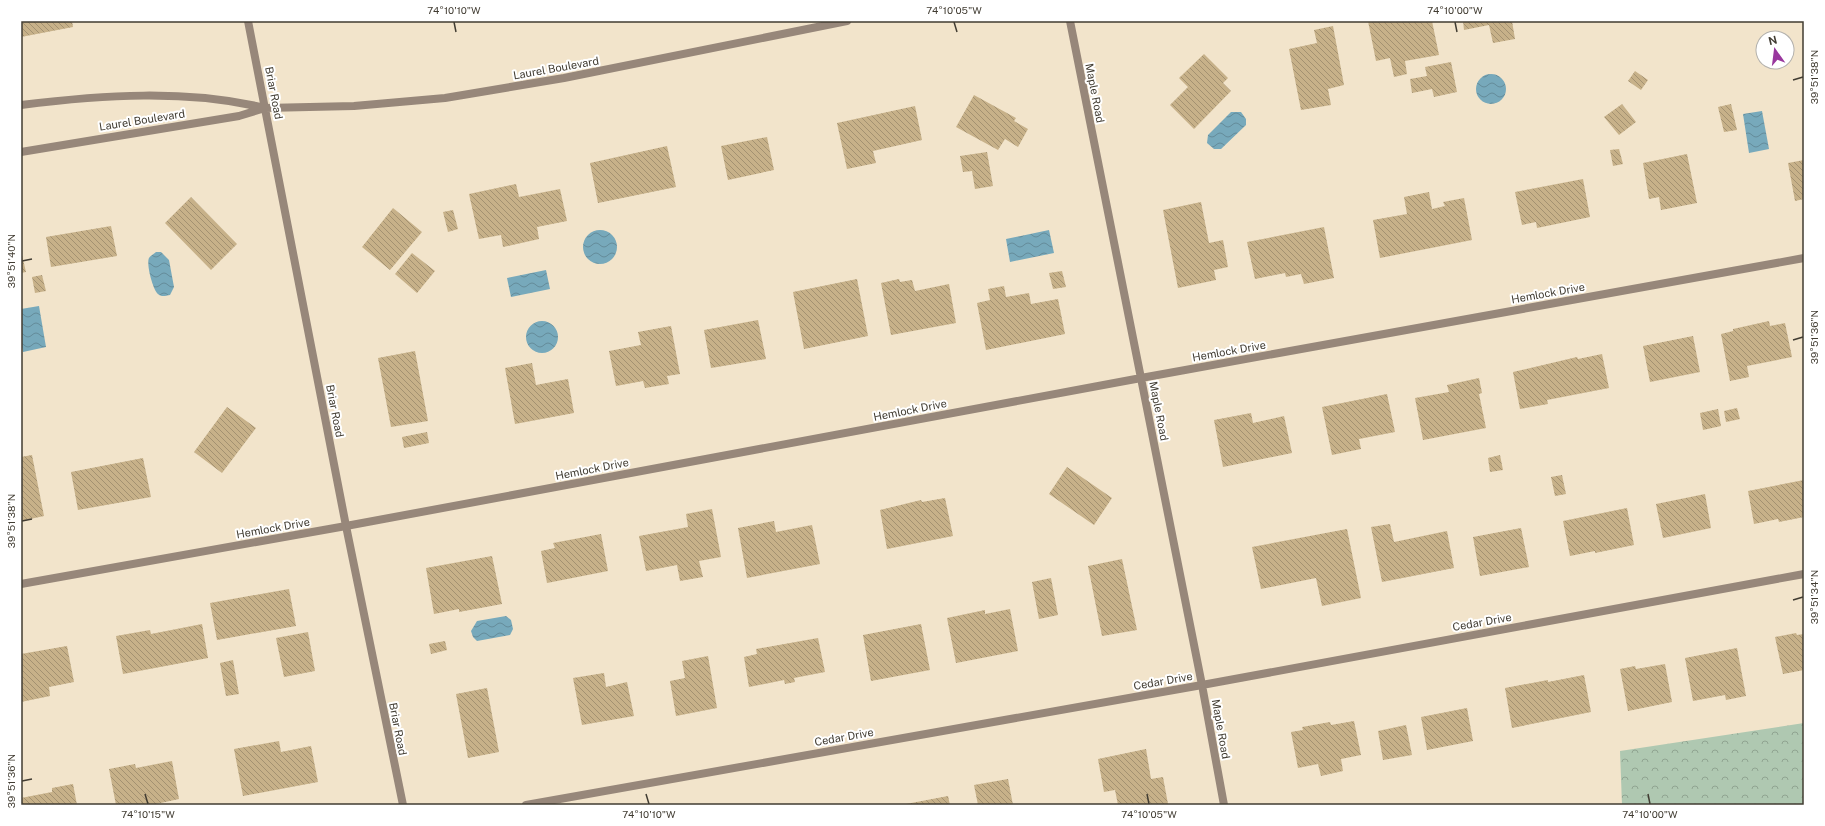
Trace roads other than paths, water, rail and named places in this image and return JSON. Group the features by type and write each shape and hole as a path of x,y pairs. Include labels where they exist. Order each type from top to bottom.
{"street":[{"name":"Briar Road","path":"248,21 346,526 403,805"},
{"name":"Laurel Boulevard","path":"21,105 72,99 176,96 239,102 265,108 354,106 445,98 564,78 847,21"},
{"name":"Maple Road","path":"1070,21 1202,685 1224,805"},
{"name":"Laurel Boulevard","path":"21,152 239,116 265,108"},
{"name":"Hemlock Drive","path":"21,584 346,526 1141,378 1804,258"},
{"name":"Cedar Drive","path":"526,805 1202,685 1804,574"}],"water":[{"path":"1491,74 1502,78 1506,89 1502,100 1491,104 1480,100 1476,89 1480,78"},
{"path":"1762,111 1769,149 1749,153 1743,114"},
{"path":"1231,112 1241,112 1246,119 1246,125 1221,149 1214,149 1207,143 1208,135"},
{"path":"597,230 603,230 607,231 614,237 617,247 616,254 610,261 603,264 597,264 593,263 586,257 583,250 583,244 584,240 590,233"},
{"path":"1049,230 1054,253 1010,262 1006,239"},
{"path":"156,252 161,252 169,260 174,287 170,295 159,295 156,292 152,282 148,261 149,258"},
{"path":"546,270 550,289 511,297 507,278"},
{"path":"39,306 46,347 23,352 21,342 21,309"},
{"path":"542,321 553,326 558,337 553,348 542,353 531,348 526,337 531,326"},
{"path":"506,616 511,620 513,629 510,635 477,641 473,637 471,631 477,621"}]}
